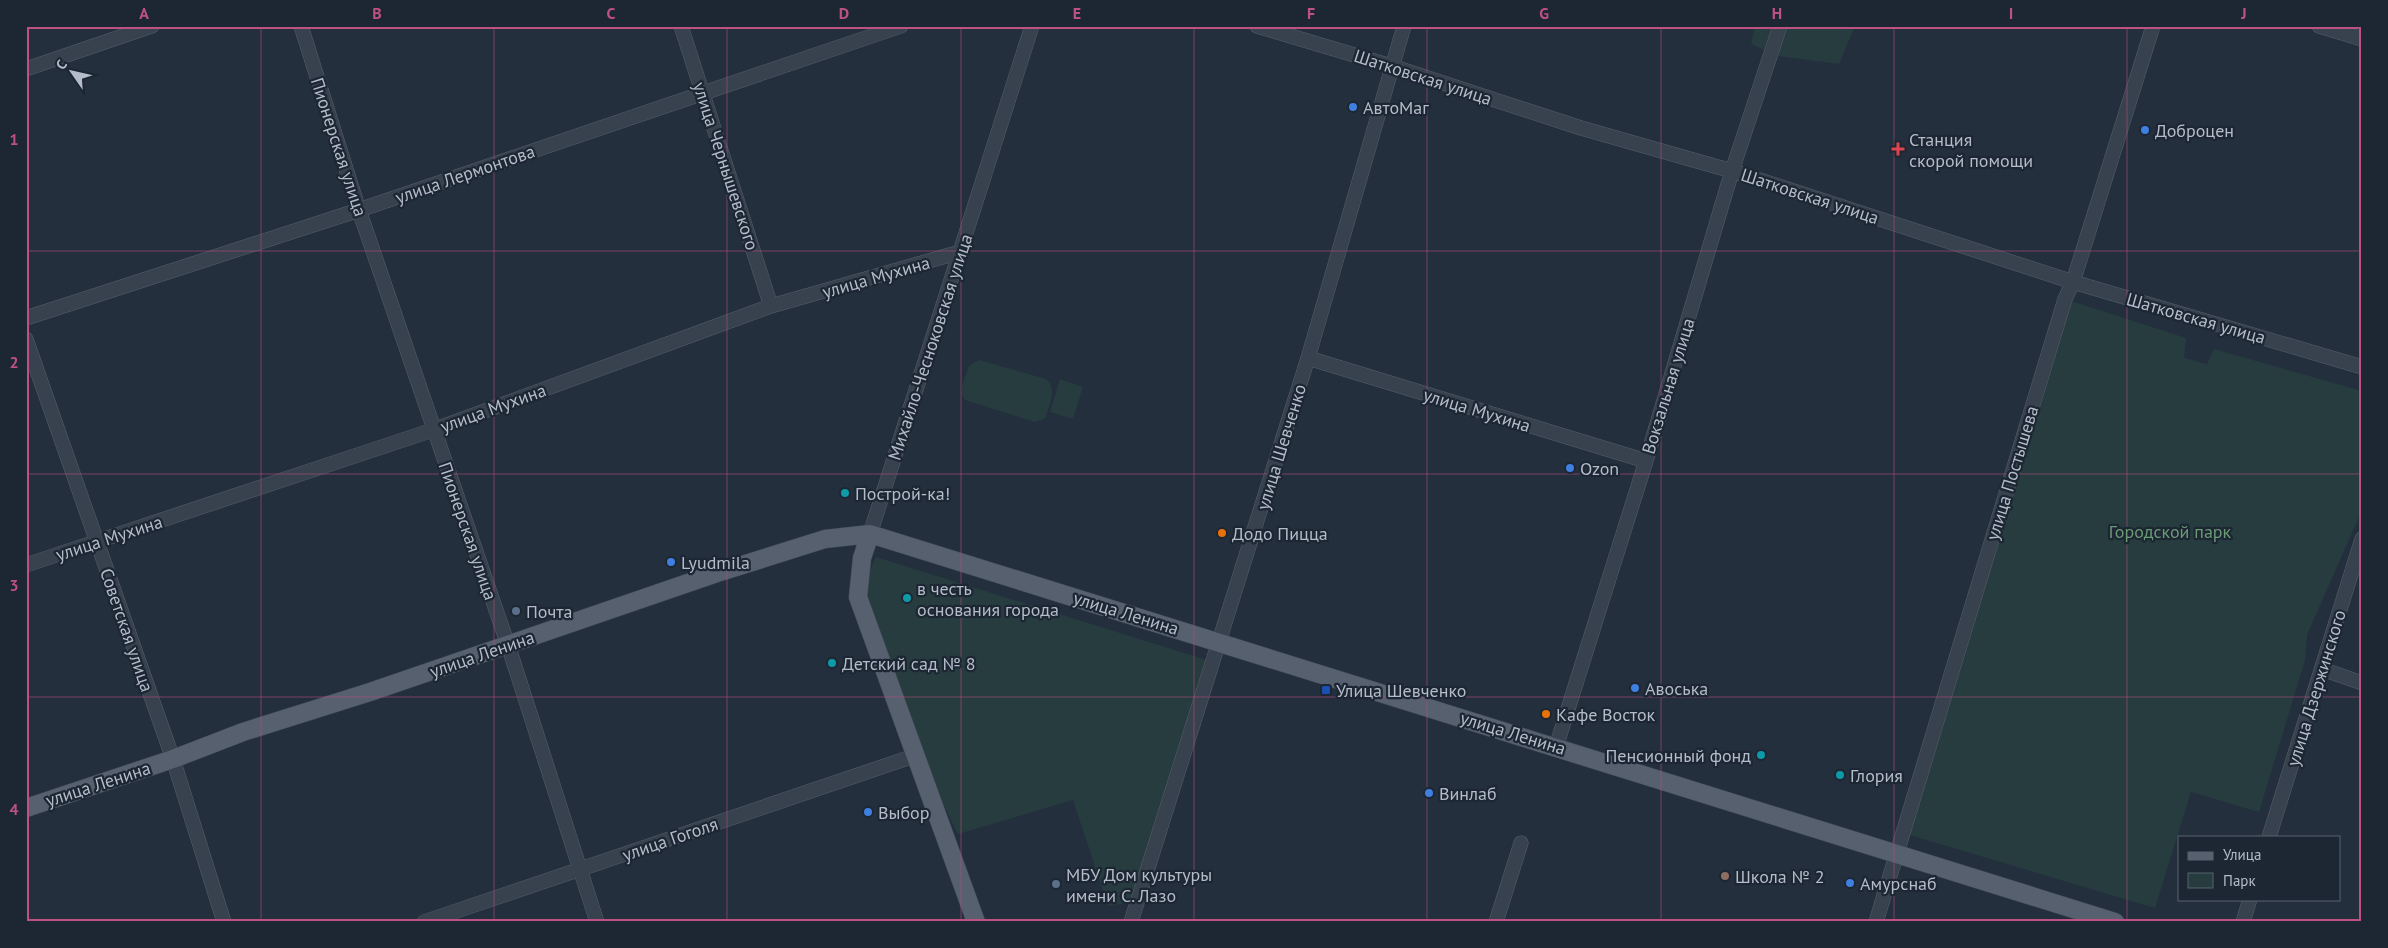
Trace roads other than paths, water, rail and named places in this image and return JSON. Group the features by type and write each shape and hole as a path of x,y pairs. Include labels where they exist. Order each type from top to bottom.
{"main road":[{"name":"улица Ленина","path":"26,808 173,759 243,732 508,645 717,573 826,540 870,534 2115,922"},
{"name":"Михайло-Чесноковская улица","path":"870,534 862,558 858,597 917,755 976,922"}],"street":[{"path":"26,68 152,26"},
{"name":"Пионерская улица","path":"301,26 359,210 508,645 597,922"},
{"name":"улица Чернышевского","path":"680,26 771,306"},
{"name":"улица Лермонтова","path":"26,318 359,210 901,26"},
{"name":"Михайло-Чесноковская улица","path":"870,534 1032,26"},
{"name":"Шатковская улица","path":"1257,26 1391,66 1582,128 1732,171 2073,282 2362,367"},
{"name":"улица Шевченко","path":"1130,922 1220,642 1308,358 1404,26"},
{"name":"Вокзальная улица","path":"1556,747 1646,461 1732,171 1780,26"},
{"name":"улица Постышева","path":"1876,922 2065,299 2073,282 2153,26"},
{"path":"2319,26 2362,39"},
{"name":"улица Мухина","path":"26,565 433,430 771,306 960,252"},
{"name":"Советская улица","path":"26,339 173,759 224,922"},
{"name":"улица Мухина","path":"1308,358 1646,461"},
{"name":"улица Дзержинского","path":"2270,836 2362,539"},
{"path":"2322,669 2362,684"},
{"name":"улица Гоголя","path":"424,922 917,755"},
{"path":"1496,922 1521,843"},
{"path":"2243,922 2250,900"}],"place":[{"name":"АвтоМаг","path":"1353,107"},
{"name":"Доброцен","path":"2145,130"},
{"name":"Станция скорой помощи","path":"1898,149"},
{"name":"Ozon","path":"1570,468"},
{"name":"Построй-ка!","path":"845,493"},
{"name":"Додо Пицца","path":"1222,533"},
{"name":"Lyudmila","path":"671,562"},
{"name":"в честь основания города","path":"907,598"},
{"name":"Почта","path":"516,611"},
{"name":"Детский сад № 8","path":"832,663"},
{"name":"Авоська","path":"1635,688"},
{"name":"Улица Шевченко","path":"1326,690"},
{"name":"Кафе Восток","path":"1546,714"},
{"name":"Пенсионный фонд","path":"1761,755"},
{"name":"Глория","path":"1840,775"},
{"name":"Винлаб","path":"1429,793"},
{"name":"Выбор","path":"868,812"},
{"name":"Школа № 2","path":"1725,876"},
{"name":"Амурснаб","path":"1850,883"},
{"name":"МБУ Дом культуры имени С. Лазо","path":"1056,884"}],"park label":[{"name":"Городской парк","path":"2170,531"}]}
